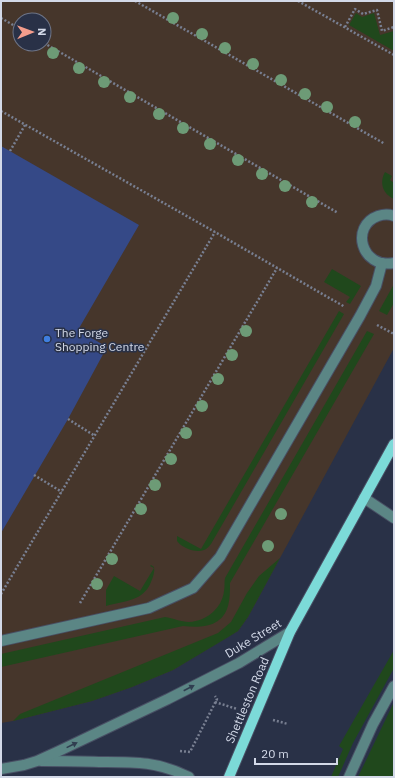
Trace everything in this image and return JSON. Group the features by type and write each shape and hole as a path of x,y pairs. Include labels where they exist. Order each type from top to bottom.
{"main road":[{"name":"Duke Street","path":"290,632 394,444"},
{"name":"Shettleston Road","path":"228,777 290,632"}],"street":[{"path":"394,216 391,214 375,217 364,229 362,237 363,246 372,259 387,264 394,263"},
{"path":"1,641 148,608 193,588 220,557 360,316 376,286 382,263"},
{"path":"364,498 394,518"},
{"name":"Duke Street","path":"1,769 24,765 59,751 239,663 290,632"},
{"path":"349,777 373,724 394,686"},
{"name":"Duke Street","path":"36,761 148,763 180,772 189,777"}],"path":[{"path":"135,1 385,144"},
{"path":"298,1 394,55"},
{"path":"345,28 355,9 363,14 376,10 382,31 394,28"},
{"path":"1,18 12,24"},
{"path":"52,48 338,213"},
{"path":"1,111 394,334"},
{"path":"10,151 24,125"},
{"path":"1,594 215,232"},
{"path":"66,627 277,268"},
{"path":"68,419 95,436"},
{"path":"34,475 62,492"},
{"path":"175,750 190,752 217,699 209,678"}],"shaded area":[{"path":"1,1 394,1 394,348 248,617 238,631 173,670 132,687 92,701 1,723"}],"green space":[{"path":"356,13 362,17 374,13 380,35 394,31 394,51 349,25"},
{"path":"385,172 392,176 390,180 394,183 394,199 387,194 383,188 382,180"},
{"path":"332,269 361,286 350,304 346,302 350,297 324,282"},
{"path":"394,284 394,303 387,315 379,311"},
{"path":"339,311 344,314 211,544 204,550 197,551 179,544 177,541 177,536 201,549"},
{"path":"367,331 374,334 230,583 230,597 228,606 221,618 210,625 197,627 183,626 1,667 1,654 165,617 186,622 196,621 207,616 217,608 223,597 225,578"},
{"path":"280,558 248,617 238,631 225,639 173,670 132,687 92,701 13,721 20,714 218,633 231,622 247,593 259,576"},
{"path":"154,568 154,574 151,582 144,593 133,599 106,606 106,590 114,576 140,591"},
{"path":"394,650 394,668 353,743 338,777 331,777 343,749 339,746"},
{"path":"394,702 394,777 358,777"}],"building":[{"name":"The Forge Shopping Centre","path":"1,146 139,225 78,330 107,347 68,419 1,533"}],"place":[{"name":"The Forge Shopping Centre","path":"47,339"}]}
